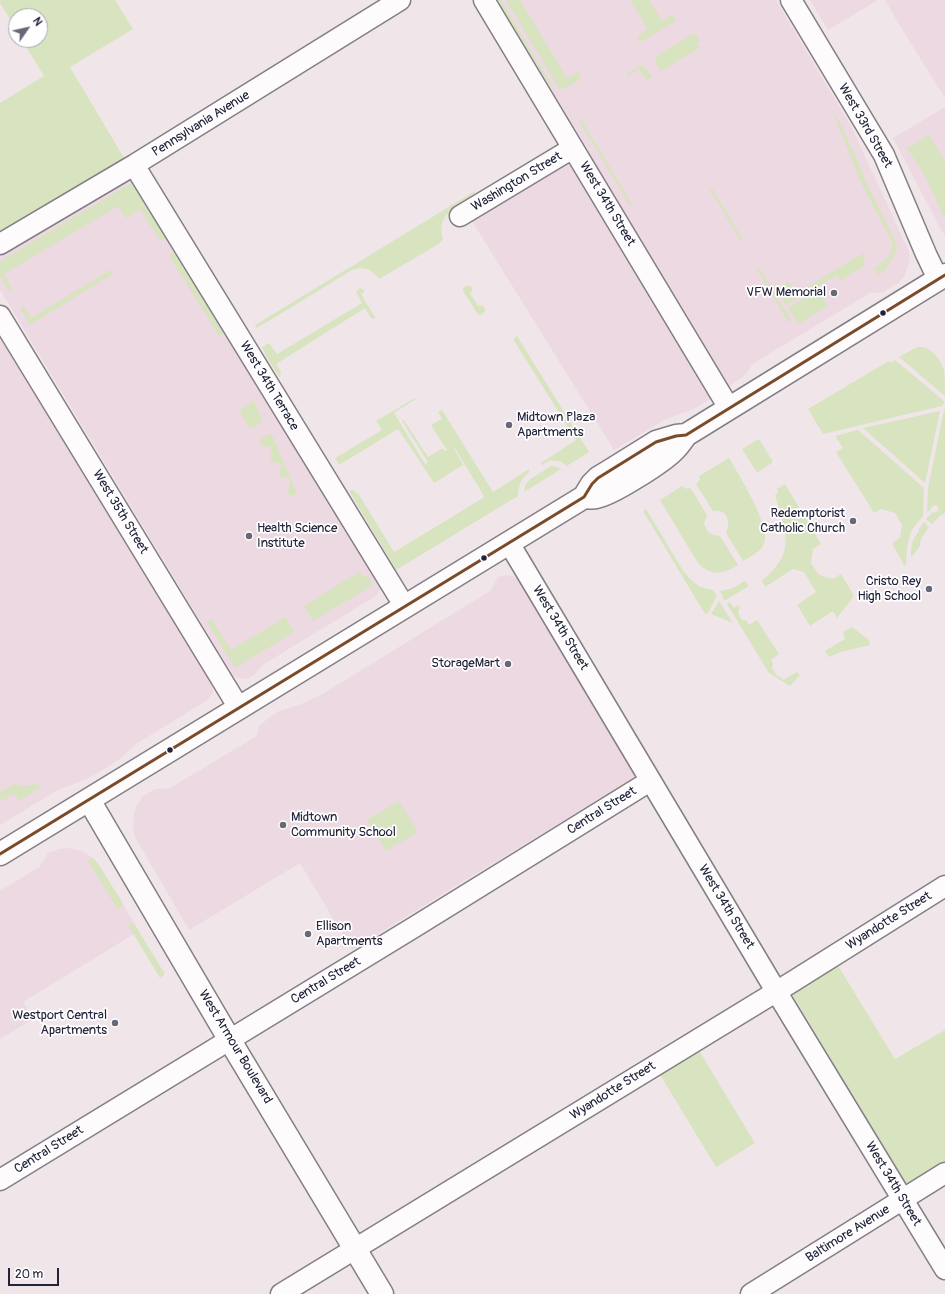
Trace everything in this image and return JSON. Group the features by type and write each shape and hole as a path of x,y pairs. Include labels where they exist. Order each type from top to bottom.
{"main road":[{"path":"0,854 584,497 596,497 606,494 636,477 666,457 675,449 686,435 729,408 943,284"},
{"name":"West Armour Boulevard","path":"89,800 229,1039 382,1294"}],"street":[{"name":"Pennsylvania Avenue","path":"0,244 134,165 400,0"},
{"name":"West 34th Street","path":"484,0 729,408"},
{"name":"West 33rd Street","path":"791,0 884,155 926,254 943,284"},
{"name":"Washington Street","path":"460,216 573,148"},
{"name":"West 34th Terrace","path":"134,165 405,607"},
{"name":"West 35th Street","path":"0,316 239,708"},
{"name":"West 34th Street","path":"509,543 776,991 945,1269"},
{"name":"Central Street","path":"0,1180 650,781"},
{"name":"Wyandotte Street","path":"281,1294 945,886"},
{"name":"Baltimore Avenue","path":"751,1294 945,1173"}],"shaded area":[{"path":"497,0 776,0 852,128 909,251 910,259 904,277 898,283 883,292 870,293 754,363 743,377 696,408 664,420 614,450 472,221 589,151"},
{"path":"810,0 878,0 828,30"},
{"path":"885,0 945,0 945,98 900,26"},
{"path":"945,107 945,236 893,138"},
{"path":"128,174 380,585 380,590 376,596 264,664 254,675 246,679 237,678 233,675 0,290 0,252"},
{"path":"0,333 211,683 213,692 209,699 136,744 120,759 103,770 86,779 58,790 0,825"},
{"path":"506,575 513,576 518,580 526,592 633,771 634,777 352,950 300,863 189,930 135,837 133,828 134,813 143,796 155,789 170,788 257,736 259,726 279,711 299,705 321,695 490,591 498,577"},
{"path":"69,848 84,852 93,858 99,865 139,931 23,1002 33,1019 0,1039 0,891 39,867 48,853 59,849"}],"green space":[{"path":"0,0 115,0 133,29 70,67 124,158 0,232 0,103 44,76 27,48 48,48 48,8 8,8 8,16 0,3"},
{"path":"497,0 501,0 555,90 550,86"},
{"path":"506,0 520,0 567,78 578,72 581,75 580,80 560,90"},
{"path":"630,0 649,0 662,21 672,15 676,21 643,41 639,41 637,38 638,36 648,29"},
{"path":"692,34 696,34 700,41 696,43 699,48 661,71 655,62 657,56"},
{"path":"640,66 645,67 652,77 646,80 639,69 626,77 627,74"},
{"path":"832,110 842,126 869,188 898,247 885,271 878,275 874,268 888,258 892,247 892,242 861,183"},
{"path":"581,119 632,204 630,206 579,121"},
{"path":"929,135 945,161 945,219 924,174 907,148"},
{"path":"133,182 166,238 161,240 159,239 140,209 126,218 118,206 4,274 13,291 9,291 0,276 0,261"},
{"path":"712,188 743,240 741,241 710,190"},
{"path":"475,191 469,198 450,211 446,216 441,230 443,240 437,245 379,279 374,273 364,268 352,270 256,328 255,325"},
{"path":"175,251 224,333 219,336 171,259 170,255"},
{"path":"865,252 864,266 840,281 837,275 816,288 828,306 798,324 788,308 811,294 809,291 810,285"},
{"path":"756,268 761,270 791,320 788,322"},
{"path":"110,270 113,274 30,325 20,308 23,306 31,318"},
{"path":"788,282 796,294 799,292 806,293 786,305 777,289"},
{"path":"467,285 472,287 472,291 470,293 478,306 481,305 485,308 483,314 479,315 477,313 463,291 463,288"},
{"path":"360,288 365,291 361,294 376,319 371,318 365,308 276,364 281,372 280,378 262,347 269,343 277,354 362,303 356,292"},
{"path":"517,336 589,452 567,466 558,461 548,462 542,465 541,463 576,440 513,339"},
{"path":"917,347 930,350 940,361 944,370 945,396 899,357"},
{"path":"895,360 945,402 942,406 823,434 808,409 887,362 892,362"},
{"path":"415,398 416,399 394,413 425,464 428,462 402,421 404,420 428,457 443,448 445,451 447,450 431,425 442,419 438,412 442,410 493,492 529,469 530,471 521,482 518,496 396,570 349,491 352,490 357,494 358,493 394,552 484,496 454,447 463,465 434,483 398,429 339,465 335,458 382,430 376,421"},
{"path":"254,401 263,422 250,429 239,410"},
{"path":"945,409 945,513 932,524 926,519 933,512 935,513 939,509 936,505 933,506 927,513 928,488"},
{"path":"940,411 925,483 863,428"},
{"path":"858,430 924,488 923,516 911,531 907,547 906,565 904,565 892,543 900,538 902,525 895,513 881,509 874,513 836,452 843,448 835,436"},
{"path":"271,433 297,493 291,497 288,492 290,479 279,476 281,464 270,461 272,448 260,445 261,438"},
{"path":"759,439 773,462 757,473 742,449"},
{"path":"729,458 746,487 758,512 763,524 765,535 764,543 761,549 743,561 726,533 728,525 727,517 722,512 713,511 696,484 700,480 699,476"},
{"path":"551,466 561,469 524,492 525,486 529,480"},
{"path":"785,484 821,544 813,549 811,563 819,575 833,579 841,574 854,596 837,618 833,611 810,626 797,605 816,592 804,572 793,569 765,587 762,581 773,570 784,551 786,541 785,531 775,495 778,493 777,489"},
{"path":"682,486 686,489 690,487 707,515 704,523 707,531 713,535 720,536 738,565 717,573 708,570 698,563 660,500"},
{"path":"646,509 682,569 691,580 700,587 713,590 717,596 708,613 705,614 643,511"},
{"path":"924,522 929,527 921,539 920,546 911,558 913,541"},
{"path":"359,572 363,576 368,576 373,585 313,621 304,606"},
{"path":"745,581 749,586 724,601 720,591 733,588"},
{"path":"719,601 733,623 711,614"},
{"path":"730,602 734,608 738,605 740,608 738,613 742,620 746,620 749,625 757,620 779,654 771,660 773,664 772,668 777,676 781,677 783,680 797,672 800,675 790,686 769,673 727,604"},
{"path":"285,617 294,632 235,668 207,622 212,619 231,650"},
{"path":"852,627 869,640 870,645 841,652 829,657 825,651 845,639 843,632"},
{"path":"15,784 26,786 36,784 41,787 19,801 14,793 2,801 0,792"},
{"path":"399,801 418,832 386,851 367,820"},
{"path":"93,858 122,902 122,906 118,910 88,861"},
{"path":"132,923 135,925 165,974 160,978 128,925"},
{"path":"837,964 895,1059 945,1030 945,1161 906,1185 791,992"},
{"path":"698,1049 755,1143 716,1167 659,1073"}],"transit line":[{"path":"0,854 584,497 592,484 598,478 656,442 676,436 686,435 945,275"}],"place":[{"name":"VFW Memorial","path":"834,293"},
{"name":"Midtown Plaza Apartments","path":"509,425"},
{"name":"Redemptorist Catholic Church","path":"853,521"},
{"name":"Health Science Institute","path":"249,536"},
{"name":"Cristo Rey High School","path":"929,589"},
{"name":"StorageMart","path":"508,664"},
{"name":"Midtown Community School","path":"283,825"},
{"name":"Ellison Apartments","path":"308,934"},
{"name":"Westport Central Apartments","path":"115,1023"}]}
